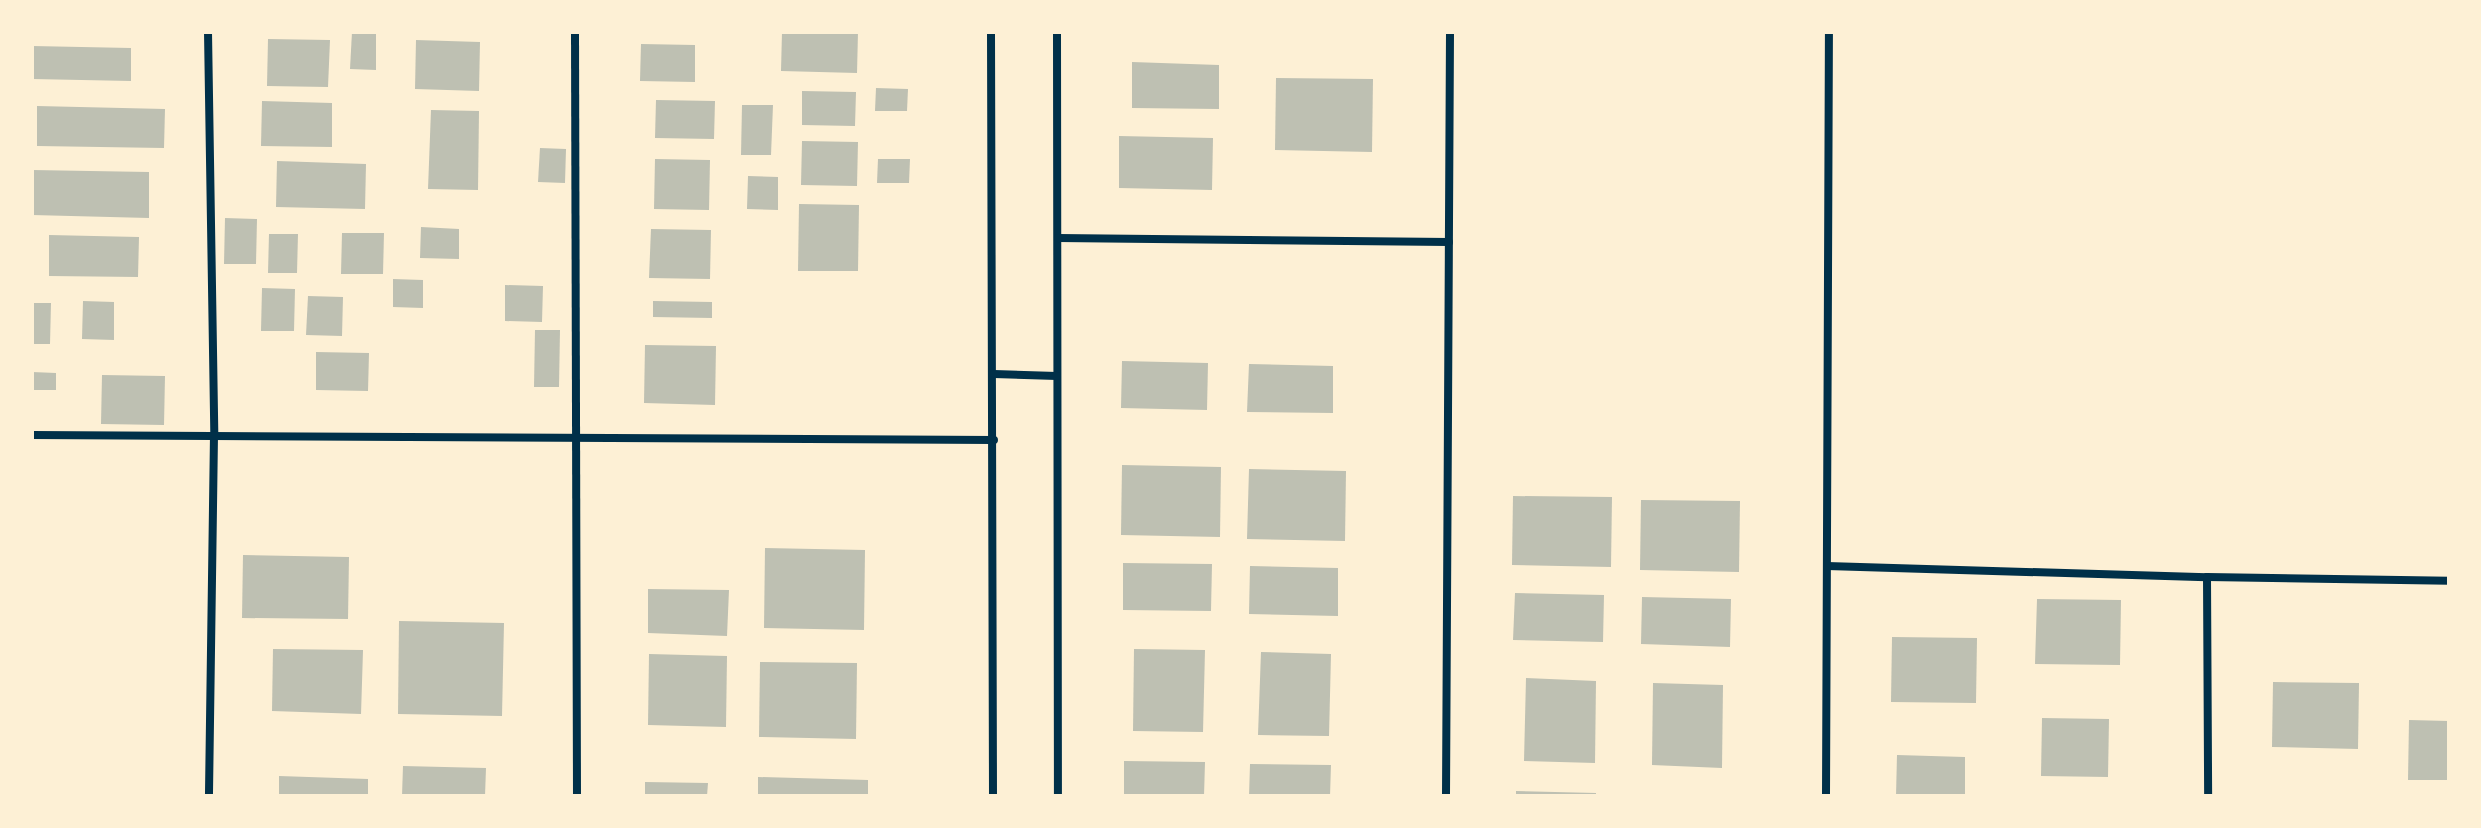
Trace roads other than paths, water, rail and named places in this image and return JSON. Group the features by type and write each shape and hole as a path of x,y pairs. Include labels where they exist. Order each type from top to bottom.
{"street":[{"path":"208,32 214,435 209,796"},
{"path":"575,32 579,438 577,796"},
{"path":"991,32 993,796"},
{"path":"1057,32 1058,796"},
{"path":"1446,796 1450,32"},
{"path":"1826,796 1829,32"},
{"path":"1058,238 1449,242"},
{"path":"994,374 1057,376"},
{"path":"32,435 994,440"},
{"path":"1827,566 2449,581"},
{"path":"2207,577 2208,796"}]}
